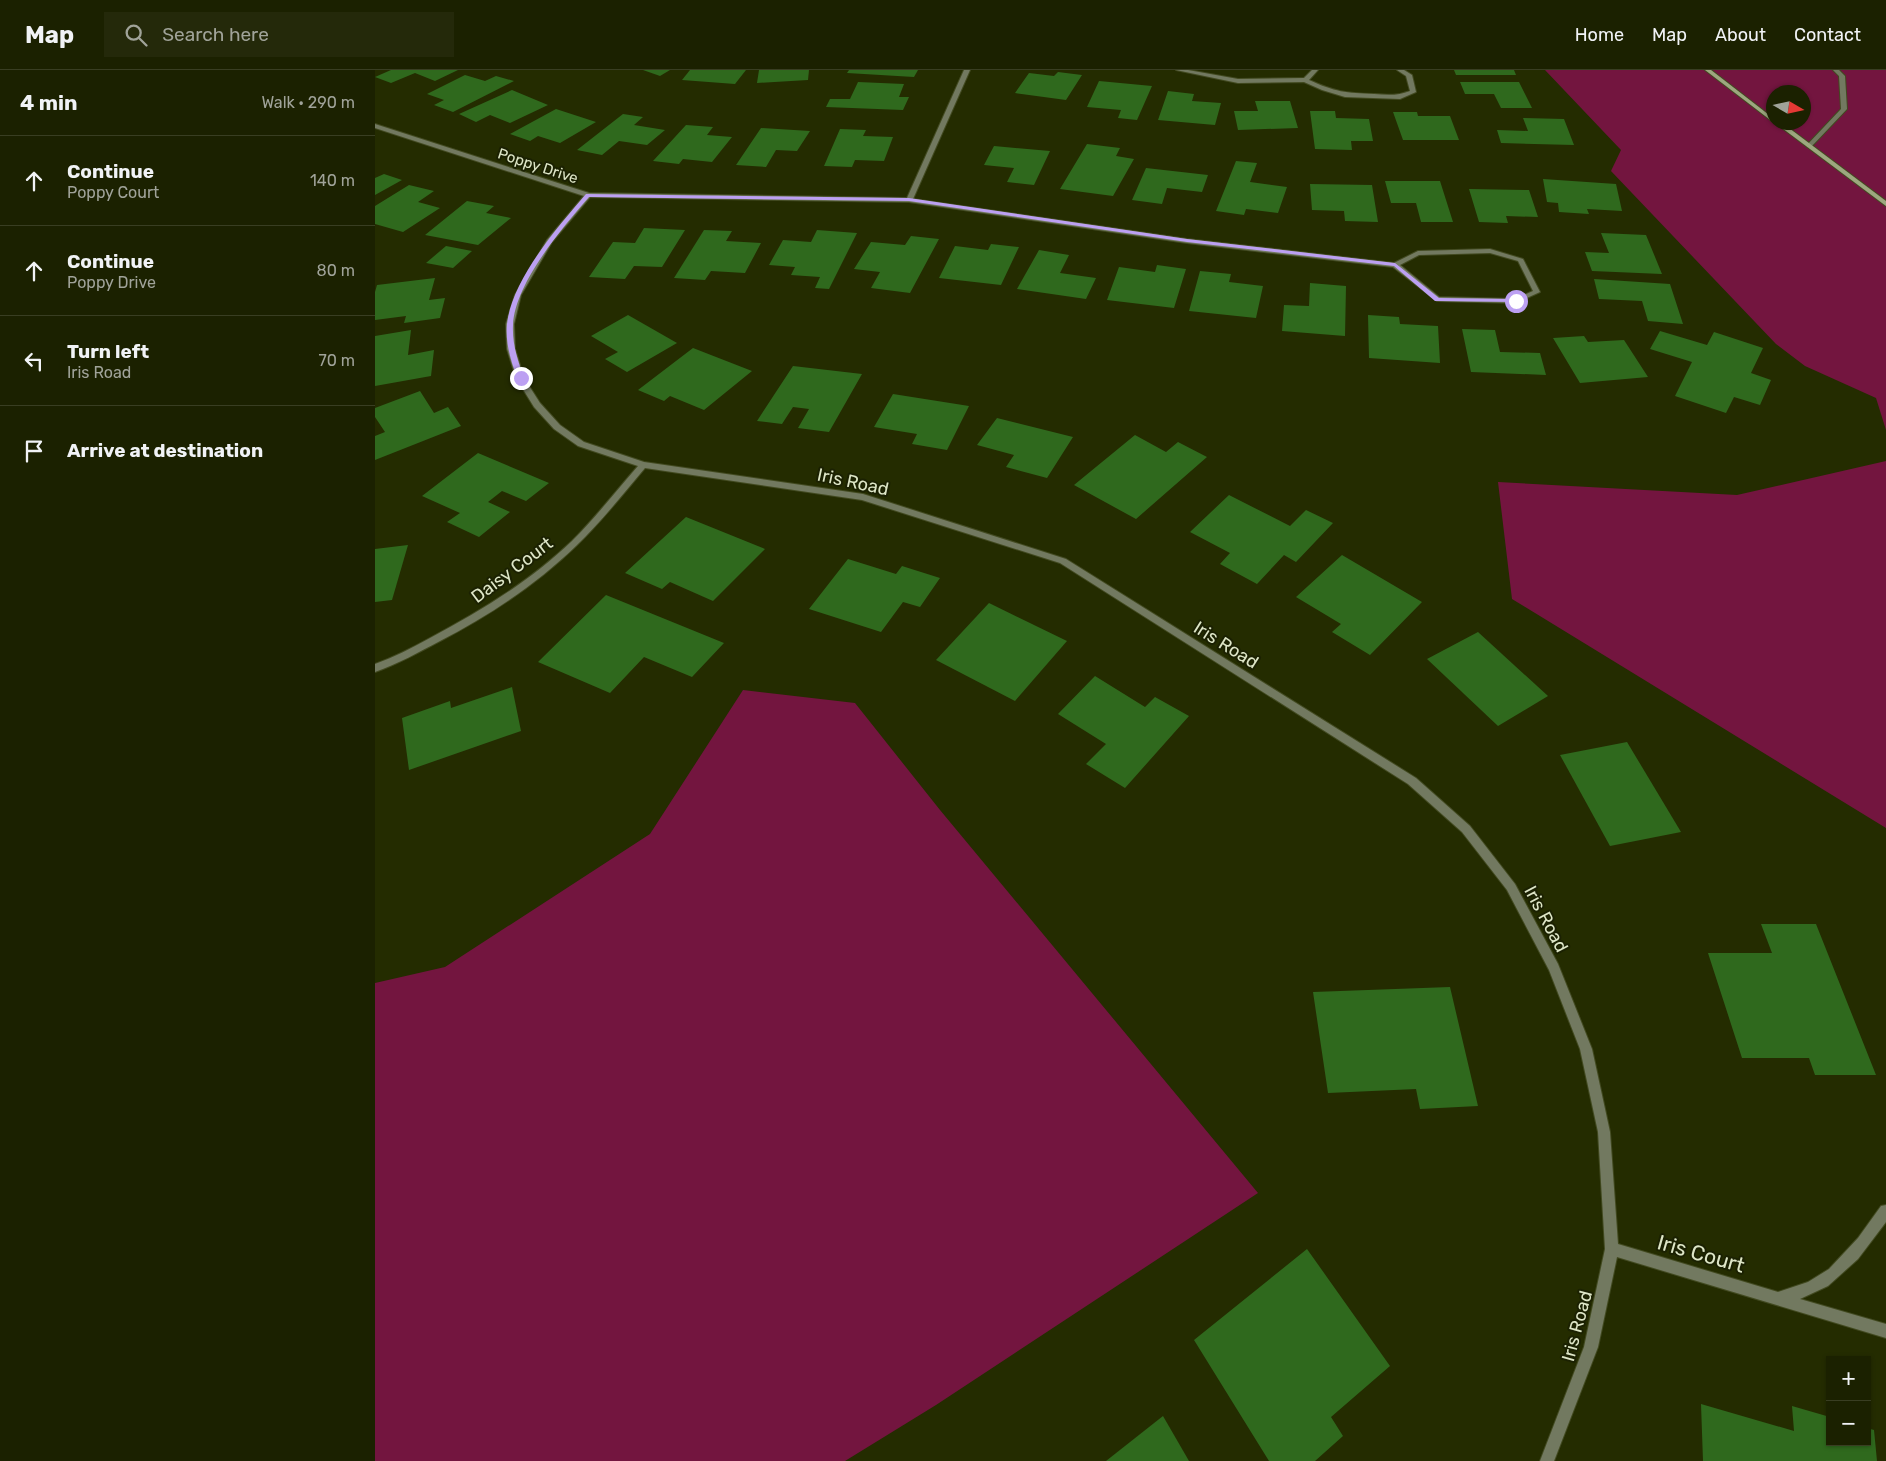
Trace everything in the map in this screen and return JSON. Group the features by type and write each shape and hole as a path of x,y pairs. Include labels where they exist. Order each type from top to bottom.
{"main road":[{"path":"1708,70 1766,115"},
{"path":"1788,130 1886,204"}],"street":[{"path":"909,200 967,70"},
{"path":"1179,70 1238,81 1305,80 1323,89 1345,96 1400,97 1413,92 1409,75 1400,70"},
{"path":"1305,80 1315,70"},
{"path":"1809,146 1844,109 1842,76 1836,70"},
{"name":"Poppy Drive","path":"375,127 587,195 909,200 1187,240 1395,265"},
{"name":"Iris Road","path":"587,195 549,241 518,295 510,324 511,350 521,378 537,405 557,427 581,444 643,465 863,497 1063,561 1412,781 1466,829 1511,887 1554,968 1585,1049 1605,1132 1612,1248 1591,1347 1547,1461"},
{"path":"1491,251 1521,260 1537,292 1516,301 1437,299 1395,265 1418,253 1491,251"},
{"name":"Daisy Court","path":"375,668 389,664 452,632 507,598 543,570 591,526 643,465"},
{"path":"1780,1298 1815,1286 1845,1264 1886,1211"},
{"name":"Iris Court","path":"1612,1248 1886,1331"}],"shaded area":[{"path":"1545,70 1886,70 1886,430 1876,398 1805,366 1776,344 1611,171 1621,150"},
{"path":"1886,461 1886,828 1512,599 1498,482 1737,495"},
{"path":"743,690 855,703 940,810 1258,1193 936,1405 845,1461 375,1461 375,983 445,967 650,834"}],"building":[{"path":"391,70 458,70 435,81 415,73 391,83 375,77"},
{"path":"643,70 670,70 660,76"},
{"path":"690,70 746,70 735,84 682,80"},
{"path":"759,70 809,70 808,80 757,83"},
{"path":"849,70 918,70 914,77 847,73"},
{"path":"1454,70 1514,70 1516,75 1456,75"},
{"path":"1058,72 1082,75 1066,100 1015,93 1029,73 1054,76"},
{"path":"465,75 485,81 496,76 514,81 453,112 434,105 444,100 427,94"},
{"path":"1099,81 1152,86 1137,120 1118,118 1121,110 1087,107"},
{"path":"858,82 904,84 899,97 909,97 903,110 826,107 830,99 850,99"},
{"path":"1460,82 1519,82 1532,108 1501,108 1494,94 1465,94"},
{"path":"512,90 548,105 510,123 490,115 476,122 459,114"},
{"path":"1168,91 1194,94 1192,101 1221,103 1215,125 1158,120"},
{"path":"1255,101 1290,101 1298,128 1238,130 1234,111 1258,111"},
{"path":"556,109 596,122 560,143 538,136 530,141 510,134"},
{"path":"1310,111 1335,111 1336,118 1369,119 1373,141 1351,141 1352,150 1315,149"},
{"path":"1393,112 1417,112 1418,116 1450,116 1459,140 1403,140"},
{"path":"623,114 643,117 634,125 665,130 647,145 619,141 602,155 577,150"},
{"path":"1523,118 1564,119 1574,145 1501,143 1497,130 1528,131"},
{"path":"686,125 713,127 707,135 732,137 712,162 683,159 679,164 653,161"},
{"path":"761,128 810,131 797,151 776,150 766,167 736,165"},
{"path":"840,129 866,130 863,136 893,137 884,161 855,160 852,167 824,166"},
{"path":"1087,144 1120,148 1116,156 1134,159 1113,196 1060,189"},
{"path":"994,146 1050,151 1034,185 1007,182 1014,168 984,165"},
{"path":"1236,161 1257,163 1250,182 1287,187 1278,213 1246,209 1244,215 1216,211"},
{"path":"1146,168 1208,175 1202,192 1167,188 1162,204 1132,200"},
{"path":"384,174 402,180 375,195 375,178"},
{"path":"1543,179 1616,184 1622,211 1587,209 1589,214 1559,212 1558,203 1547,202"},
{"path":"1385,181 1440,181 1453,222 1421,222 1416,203 1391,203"},
{"path":"1310,184 1372,185 1378,222 1345,221 1344,211 1312,210"},
{"path":"409,185 434,191 418,202 440,208 403,232 375,224 375,206"},
{"path":"1469,189 1529,190 1538,217 1506,216 1508,223 1479,222"},
{"path":"467,201 494,206 486,213 511,218 478,245 425,235"},
{"path":"644,228 685,230 662,267 634,266 625,279 589,277 613,242 635,243"},
{"path":"704,230 732,231 726,241 761,243 745,273 711,271 705,280 674,278"},
{"path":"817,230 857,233 829,289 815,288 820,277 791,275 795,267 769,265 783,240 811,242"},
{"path":"1601,233 1646,235 1662,274 1592,271 1585,252 1609,253"},
{"path":"911,236 939,239 910,293 871,288 880,272 854,269 871,242 905,245"},
{"path":"991,244 1019,247 1001,285 939,278 955,246 988,250"},
{"path":"446,246 472,251 453,268 426,263"},
{"path":"1039,250 1069,255 1060,273 1096,278 1086,299 1017,289"},
{"path":"1157,265 1186,269 1174,308 1107,300 1119,267 1155,272"},
{"path":"1200,271 1231,274 1229,282 1263,286 1256,318 1189,311"},
{"path":"435,278 429,300 445,298 440,318 404,323 406,316 375,320 375,292 377,285"},
{"path":"1594,279 1670,284 1683,324 1648,321 1642,301 1599,299"},
{"path":"1310,283 1346,286 1345,336 1282,331 1284,305 1309,306"},
{"path":"628,315 677,343 627,372 605,359 618,352 591,336"},
{"path":"1368,315 1399,317 1400,324 1438,326 1440,363 1369,358"},
{"path":"1462,329 1495,330 1500,352 1540,353 1546,375 1471,372"},
{"path":"411,330 408,355 434,350 431,376 375,386 375,336"},
{"path":"1660,331 1707,345 1714,332 1763,348 1751,373 1771,380 1760,405 1734,397 1726,413 1675,396 1692,362 1650,349"},
{"path":"1584,336 1588,342 1624,340 1648,377 1580,383 1553,338"},
{"path":"693,348 752,371 704,410 670,396 664,401 638,390"},
{"path":"793,366 862,374 829,432 798,428 809,409 793,407 782,424 757,421"},
{"path":"420,391 434,413 448,407 461,426 375,460 375,436 385,432 375,417 375,408"},
{"path":"893,394 969,406 947,450 912,444 917,434 874,427"},
{"path":"997,418 1073,437 1047,478 1006,467 1014,455 977,445"},
{"path":"1135,435 1166,452 1178,442 1207,457 1136,519 1074,485"},
{"path":"478,453 549,483 526,501 502,491 488,502 510,512 479,537 447,522 460,513 422,496"},
{"path":"1229,495 1290,526 1306,510 1333,523 1296,562 1284,555 1257,584 1220,564 1230,553 1190,532"},
{"path":"686,517 765,549 713,601 670,582 662,589 625,573"},
{"path":"408,545 392,600 375,602 375,549"},
{"path":"1342,555 1422,602 1370,655 1332,632 1341,624 1296,597"},
{"path":"848,559 896,574 902,566 940,578 920,607 903,602 881,632 809,609"},
{"path":"606,595 724,643 692,677 644,657 610,693 538,662"},
{"path":"989,603 1067,641 1015,701 936,660"},
{"path":"1478,632 1548,696 1498,726 1427,659"},
{"path":"1095,676 1145,707 1155,697 1189,716 1125,788 1086,764 1106,744 1058,714"},
{"path":"512,687 521,731 409,770 402,718 450,701 451,708"},
{"path":"1627,742 1681,832 1610,846 1560,755"},
{"path":"1761,924 1816,924 1876,1075 1815,1075 1809,1058 1742,1058 1708,953 1772,953"},
{"path":"1450,987 1478,1106 1420,1109 1416,1089 1328,1093 1313,992"},
{"path":"1307,1249 1390,1366 1331,1417 1343,1436 1315,1461 1269,1461 1194,1340"},
{"path":"1701,1404 1794,1431 1792,1406 1826,1416 1826,1446 1871,1446 1871,1429 1874,1430 1877,1461 1703,1461"},
{"path":"1163,1416 1189,1461 1106,1461"}],"route":[{"path":"521,378 511,350 510,324 518,295 549,241 587,195 909,200 1187,240 1395,265 1437,299 1516,301"}]}
